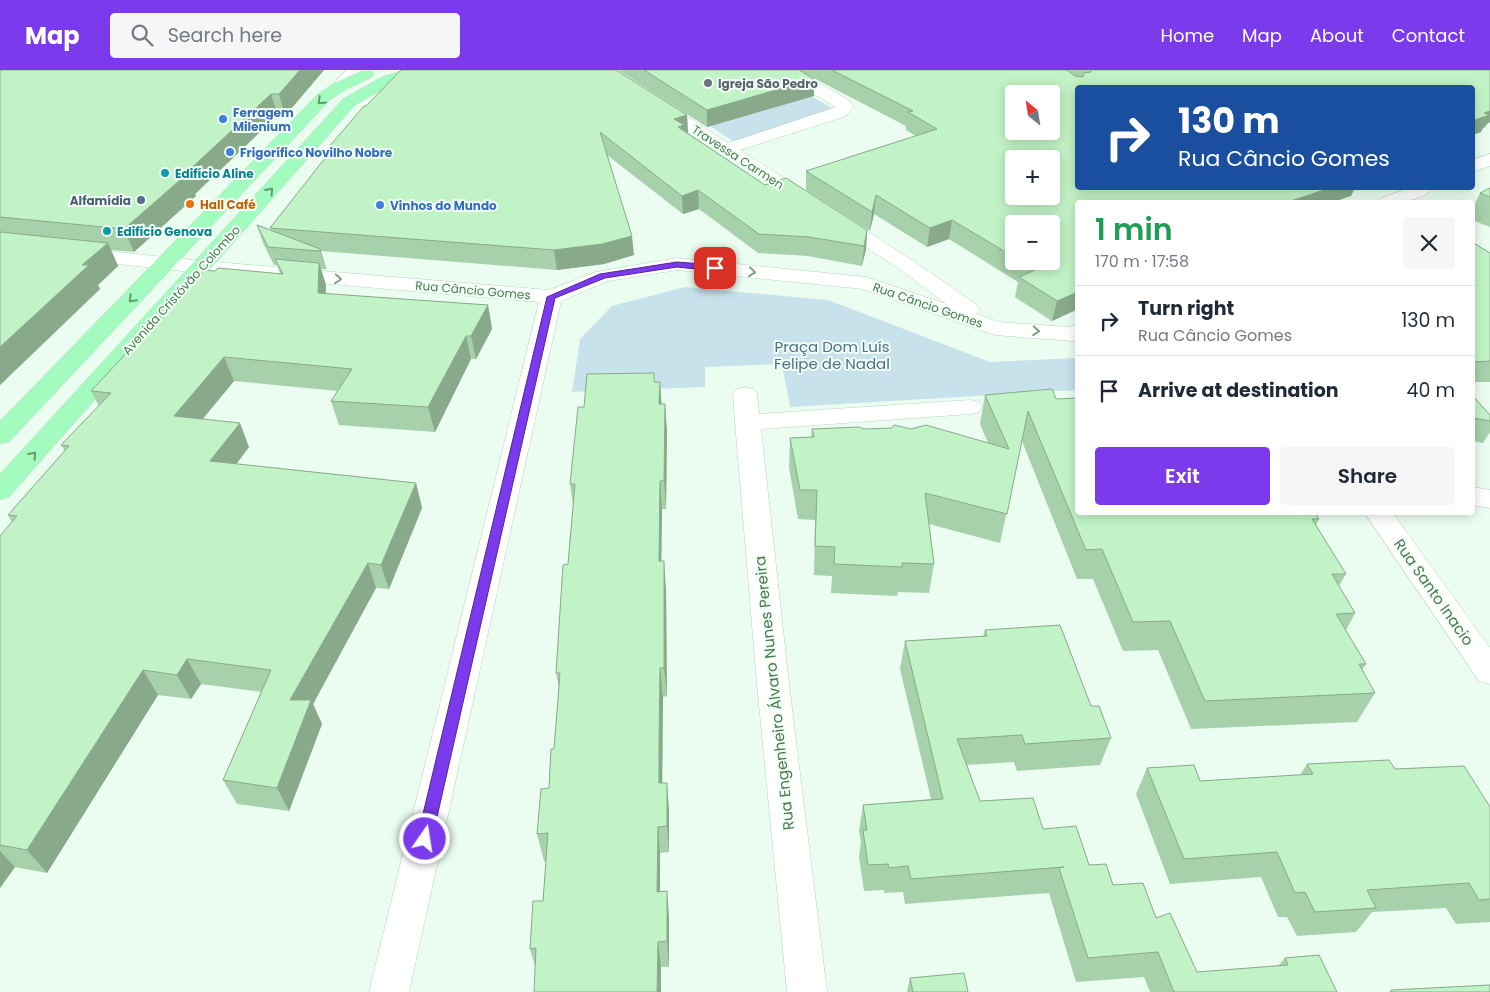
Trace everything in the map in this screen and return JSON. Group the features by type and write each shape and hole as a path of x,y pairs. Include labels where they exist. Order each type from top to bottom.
{"main road":[{"name":"Avenida Cristóvão Colombo","path":"0,436 324,97 339,87 379,70"},
{"name":"Avenida Cristóvão Colombo","path":"0,491 349,102 388,80 421,70"}],"street":[{"path":"339,87 354,70"},
{"name":"Travessa Carmen","path":"604,70 908,266 995,328"},
{"path":"726,149 840,112 846,107 841,102 783,70"},
{"path":"1475,166 1490,160"},
{"path":"1394,200 1419,190"},
{"name":"Rua Câncio Gomes","path":"58,252 166,264 551,297 603,276 677,264 866,283 995,328 1072,334 1075,332"},
{"path":"866,283 908,266"},
{"path":"389,992 551,297"},
{"name":"Rua Engenheiro Álvaro Nunes Pereira","path":"807,992 772,684 746,408 970,408"},
{"path":"1475,497 1490,500"},
{"name":"Rua Santo Inacio","path":"1379,515 1490,672"}],"green space":[{"path":"623,70 764,70 836,110 733,141"},
{"name":"Praça Dom Luís Felipe de Nadal","path":"685,287 828,300 990,362 1075,358 1075,390 790,407 782,364 705,367 705,387 572,392 580,339 612,306"}],"building":[{"path":"0,70 300,70 279,94 271,94 185,174 187,174 124,229 0,217"},
{"path":"401,70 616,70 687,115 674,119 684,125 678,127 765,185 786,178 867,230 864,246 809,237 759,234 698,190 682,196 600,132 632,236 602,244 554,250 270,228 333,148 328,148 364,106"},
{"path":"644,70 799,70 814,79 707,110"},
{"path":"832,70 1067,70 1075,76 1083,77 1084,73 1091,72 1091,70 1490,70 1490,111 1484,113 1489,115 1475,120 1475,85 1075,85 1075,190 1324,190 1294,200 1075,200 1075,293 1057,301 1019,277 1035,270 1060,270 1060,215 1005,215 1005,252 952,220 930,228 876,195 872,212 806,171 937,129 908,112 913,111"},
{"path":"1490,188 1490,197 1480,193"},
{"path":"257,225 320,249 320,251 268,247"},
{"path":"0,232 108,243 82,265 89,265 0,347"},
{"path":"1475,244 1490,253 1490,361 1475,362"},
{"path":"275,259 319,263 318,293 488,305 471,336 466,336 428,407 331,401 352,369 224,357 174,416 240,423 210,461 416,483 381,565 368,563 290,700 311,700 277,788 223,780 271,670 187,659 177,675 143,670 27,850 0,845 0,536 17,516 8,515 69,446 61,445 111,393 91,391 204,270 215,271 218,268 283,274"},
{"path":"654,373 654,382 660,382 659,404 665,404 664,480 660,481 659,561 664,561 664,668 660,668 659,783 667,783 667,826 658,827 657,892 667,891 667,941 658,942 657,992 534,992 536,948 530,949 533,901 543,901 548,833 537,834 541,789 549,788 551,749 554,749 560,673 556,673 563,565 568,564 575,484 570,484 578,407 584,407 587,374"},
{"path":"1052,389 1056,399 1075,398 1075,515 1317,515 1319,519 1312,519 1346,574 1332,574 1355,613 1336,614 1366,664 1359,664 1375,693 1205,701 1170,621 1133,622 1102,549 1086,550 1028,411 1007,514 925,493 934,564 902,563 902,567 834,564 835,547 815,546 817,490 800,490 790,438 814,437 812,429 892,428 894,425 911,429 926,425 1009,449 985,395"},
{"path":"1475,398 1490,415 1490,421 1475,418"},
{"path":"1060,625 1091,706 1099,706 1111,738 1025,744 1022,735 957,739 980,801 1033,798 1043,829 1076,826 1089,865 1106,864 1113,885 1143,883 1156,918 1170,913 1197,972 1288,965 1285,958 1319,955 1337,992 1174,992 1158,952 1088,958 1059,868 1064,867 911,879 908,866 889,868 888,864 868,865 863,830 867,830 863,805 943,799 905,641 987,636 985,630"},
{"path":"1389,760 1395,769 1464,766 1490,807 1490,899 1479,900 1469,883 1367,890 1376,908 1315,912 1305,892 1295,893 1277,852 1184,859 1147,768 1194,765 1200,781 1313,774 1307,764"},
{"path":"964,973 968,992 913,992 910,978"},
{"path":"1490,985 1490,992 1390,992 1391,990"}],"place":[{"name":"Igreja São Pedro","path":"708,83"},
{"name":"Ferragem Milenium","path":"223,119"},
{"name":"Frigorífico Novilho Nobre","path":"230,152"},
{"name":"Edifício Aline","path":"165,173"},
{"name":"Alfamídia","path":"141,200"},
{"name":"Hall Café","path":"190,204"},
{"name":"Vinhos do Mundo","path":"380,205"},
{"name":"Edifício Genova","path":"107,231"}],"route":[{"path":"425,839 551,297 603,276 677,264 715,268"}]}
